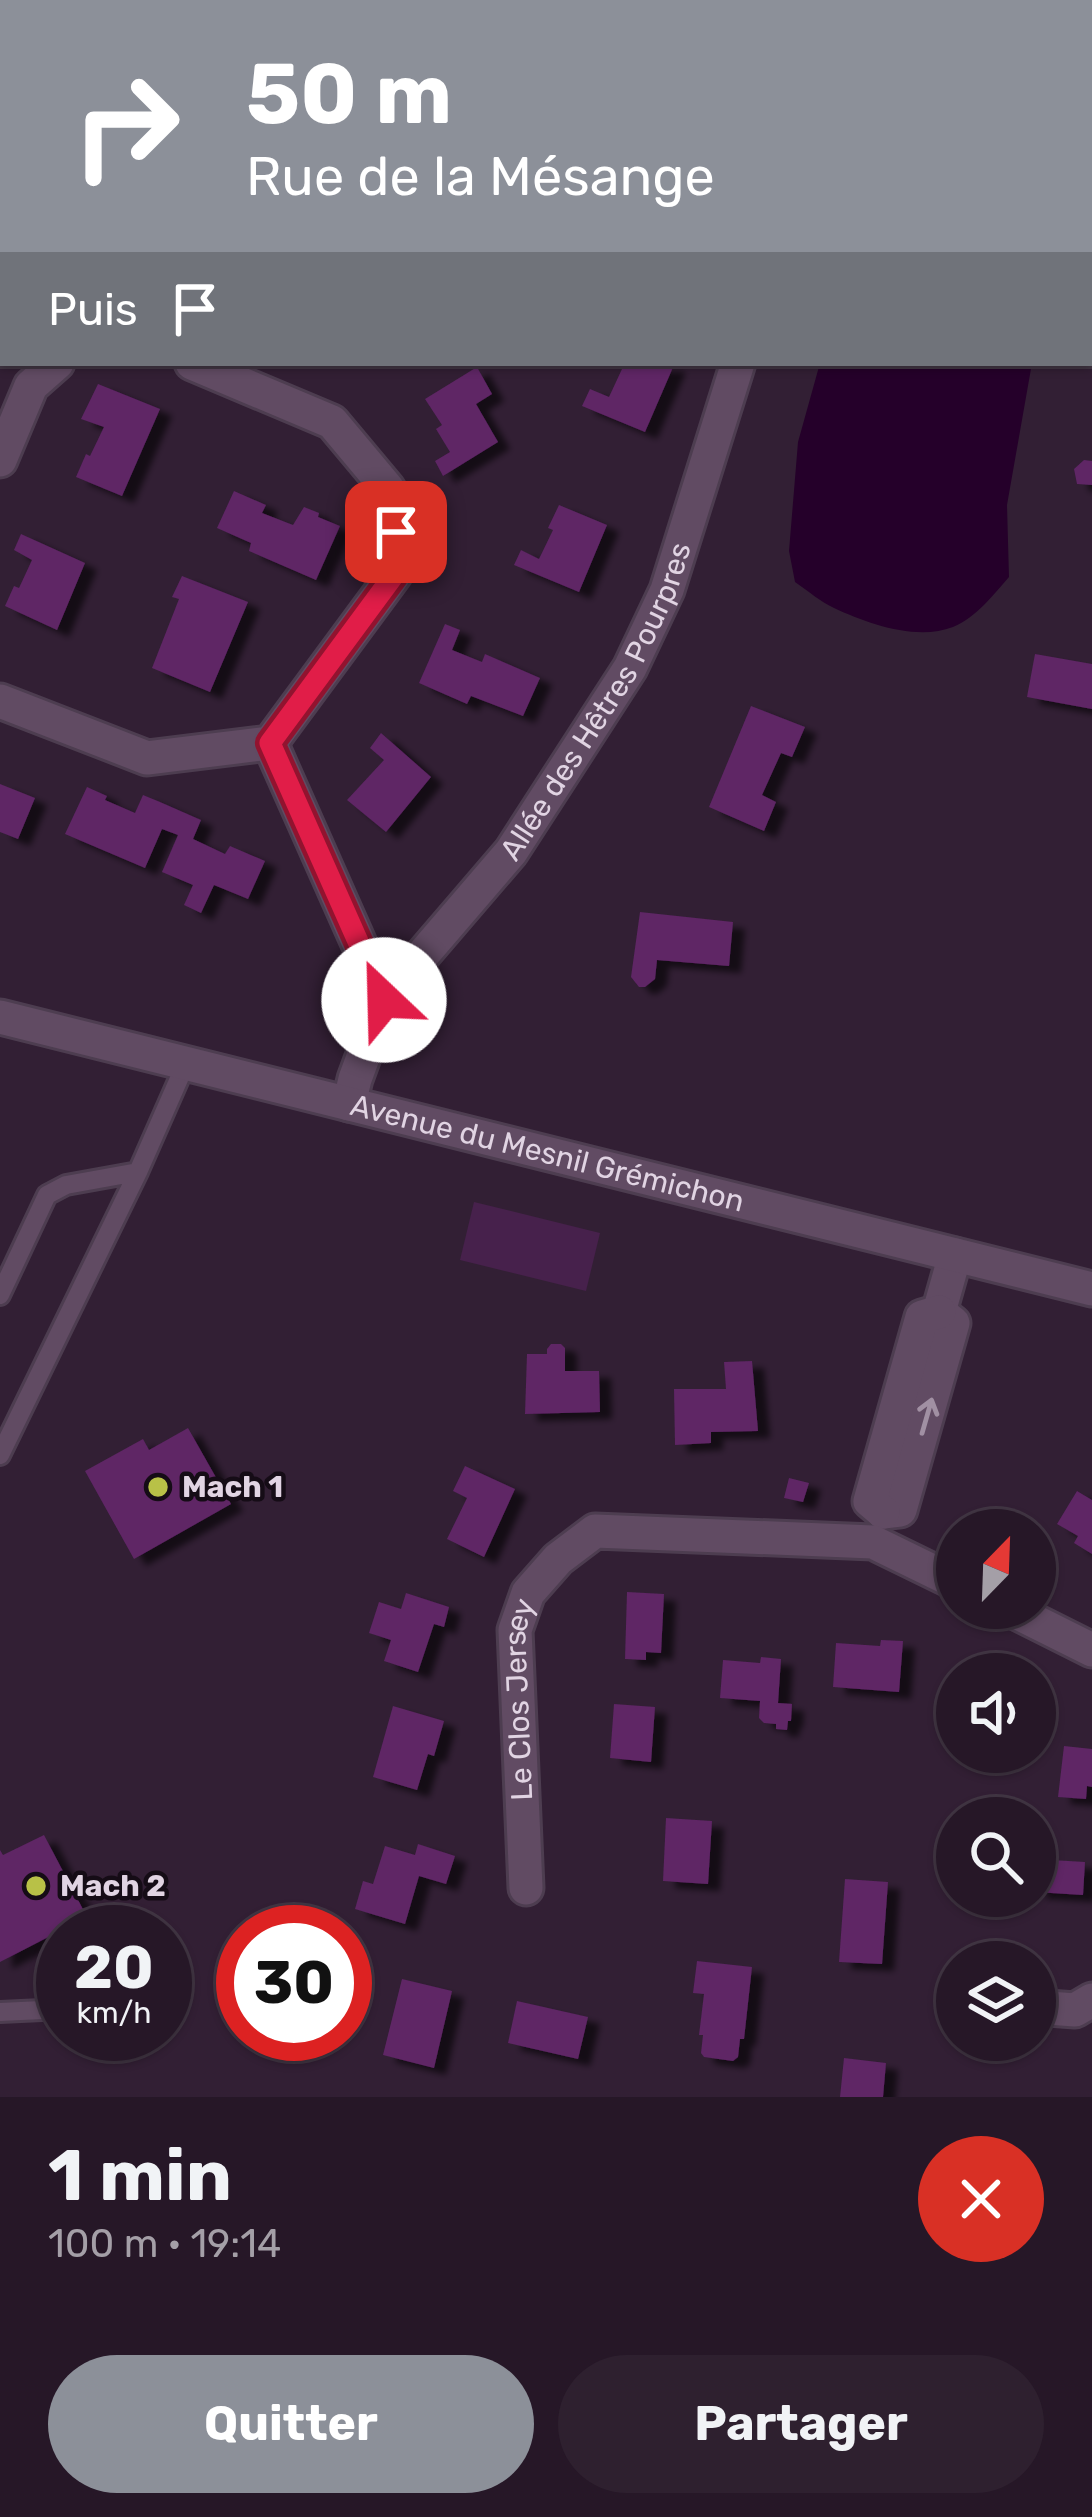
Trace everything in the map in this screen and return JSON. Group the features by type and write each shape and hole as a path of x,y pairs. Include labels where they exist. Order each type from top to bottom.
{"street":[{"path":"0,460 31,386 54,366"},
{"path":"0,701 147,758 270,743 394,575 396,532 388,489 332,422 199,366"},
{"name":"Allée des Hêtres Pourpres","path":"384,1000 511,852 630,668 667,590 737,366"},
{"path":"270,743 384,1000 349,1104"},
{"name":"Avenue du Mesnil Grémichon","path":"0,1017 1092,1289"},
{"path":"878,1527 870,1501 922,1317 939,1312 955,1255"},
{"name":"Le Clos Jersey","path":"526,1888 515,1630 528,1592 558,1558 595,1531 878,1527 936,1568"},
{"path":"1050,1629 1092,1650"},
{"path":"1056,2009 1075,2010 1092,2000"}],"lane":[{"path":"0,1455 186,1064"},
{"path":"0,1295 47,1195 66,1185 138,1172"},
{"path":"0,2012 36,2010"}],"shaded area":[{"path":"819,366 1031,366 1007,505 1009,577 962,623 939,631 893,629 819,600 795,582 789,551 798,442"},
{"path":"474,1202 600,1233 586,1291 460,1260"}],"building":[{"path":"674,366 645,432 582,406 590,389 609,397 622,369 617,367"},
{"path":"477,367 492,394 476,404 498,442 443,476 435,461 450,452 436,429 442,425 425,399"},
{"path":"98,384 160,409 122,496 76,477 104,427 81,419"},
{"path":"1084,460 1092,461 1092,485 1077,484 1074,469"},
{"path":"234,491 266,505 262,513 293,525 304,507 340,526 316,580 249,551 251,543 217,528"},
{"path":"559,505 607,525 579,592 514,565 521,550 539,559"},
{"path":"21,534 85,563 57,630 5,606 32,560 14,550"},
{"path":"182,576 248,602 210,692 152,668 179,599 172,597"},
{"path":"445,624 460,630 452,650 482,662 485,654 540,678 523,716 471,696 467,704 419,683"},
{"path":"1035,654 1092,664 1092,709 1027,697"},
{"path":"751,706 805,727 792,757 781,753 762,795 776,802 764,831 709,807"},
{"path":"381,733 431,777 386,832 347,800 384,760 370,748"},
{"path":"0,784 35,798 18,839 0,832"},
{"path":"87,787 135,813 143,795 160,802 201,820 193,839 225,854 230,846 265,861 248,899 214,885 201,913 184,905 193,885 162,872 178,835 162,829 145,868 65,834"},
{"path":"640,912 733,922 729,966 657,960 655,979 639,987 631,977"},
{"path":"551,1344 565,1348 565,1371 599,1371 600,1412 525,1414 527,1354 547,1354"},
{"path":"752,1361 758,1431 711,1432 711,1443 675,1445 674,1389 726,1389 724,1362"},
{"name":"Mach 1","path":"188,1428 231,1504 134,1559 85,1471 143,1439 149,1450"},
{"path":"465,1466 515,1489 484,1557 447,1539 467,1498 453,1491"},
{"path":"789,1478 809,1483 803,1502 784,1498"},
{"path":"1077,1491 1092,1500 1092,1554 1074,1543 1078,1536 1057,1524"},
{"path":"627,1592 664,1594 661,1653 646,1652 646,1660 625,1659"},
{"path":"406,1593 449,1607 444,1627 434,1624 418,1672 384,1661 391,1640 369,1633 379,1602 401,1609"},
{"path":"881,1640 903,1641 899,1692 833,1687 836,1643 880,1646"},
{"path":"761,1657 781,1659 778,1703 792,1704 787,1730 759,1718 760,1701 720,1698 723,1660 760,1663"},
{"path":"614,1704 655,1707 651,1762 610,1758"},
{"path":"393,1706 444,1721 417,1790 373,1777"},
{"path":"1064,1746 1092,1749 1092,1787 1087,1786 1086,1799 1058,1797"},
{"path":"666,1818 712,1821 708,1884 663,1881"},
{"name":"Mach 2","path":"44,1835 81,1905 36,1905 36,1943 0,1962 0,1850 3,1855"},
{"path":"418,1844 455,1856 446,1884 419,1876 405,1924 372,1914 372,1905 356,1905 363,1881 373,1884 385,1846 415,1855"},
{"path":"1056,1860 1085,1862 1083,1895 1056,1893"},
{"path":"845,1879 888,1882 882,1964 839,1962"},
{"path":"697,1961 752,1967 744,2039 733,2061 701,2053 704,1994 693,1993"},
{"path":"402,1979 452,1991 434,2068 383,2055"},
{"path":"517,2001 588,2017 578,2059 508,2043"},
{"path":"844,2058 886,2063 883,2097 840,2097"}],"place":[{"name":"Mach 1","path":"158,1487"},
{"name":"Mach 2","path":"36,1886"}],"route":[{"path":"384,1000 270,743 394,575 396,532"}]}
